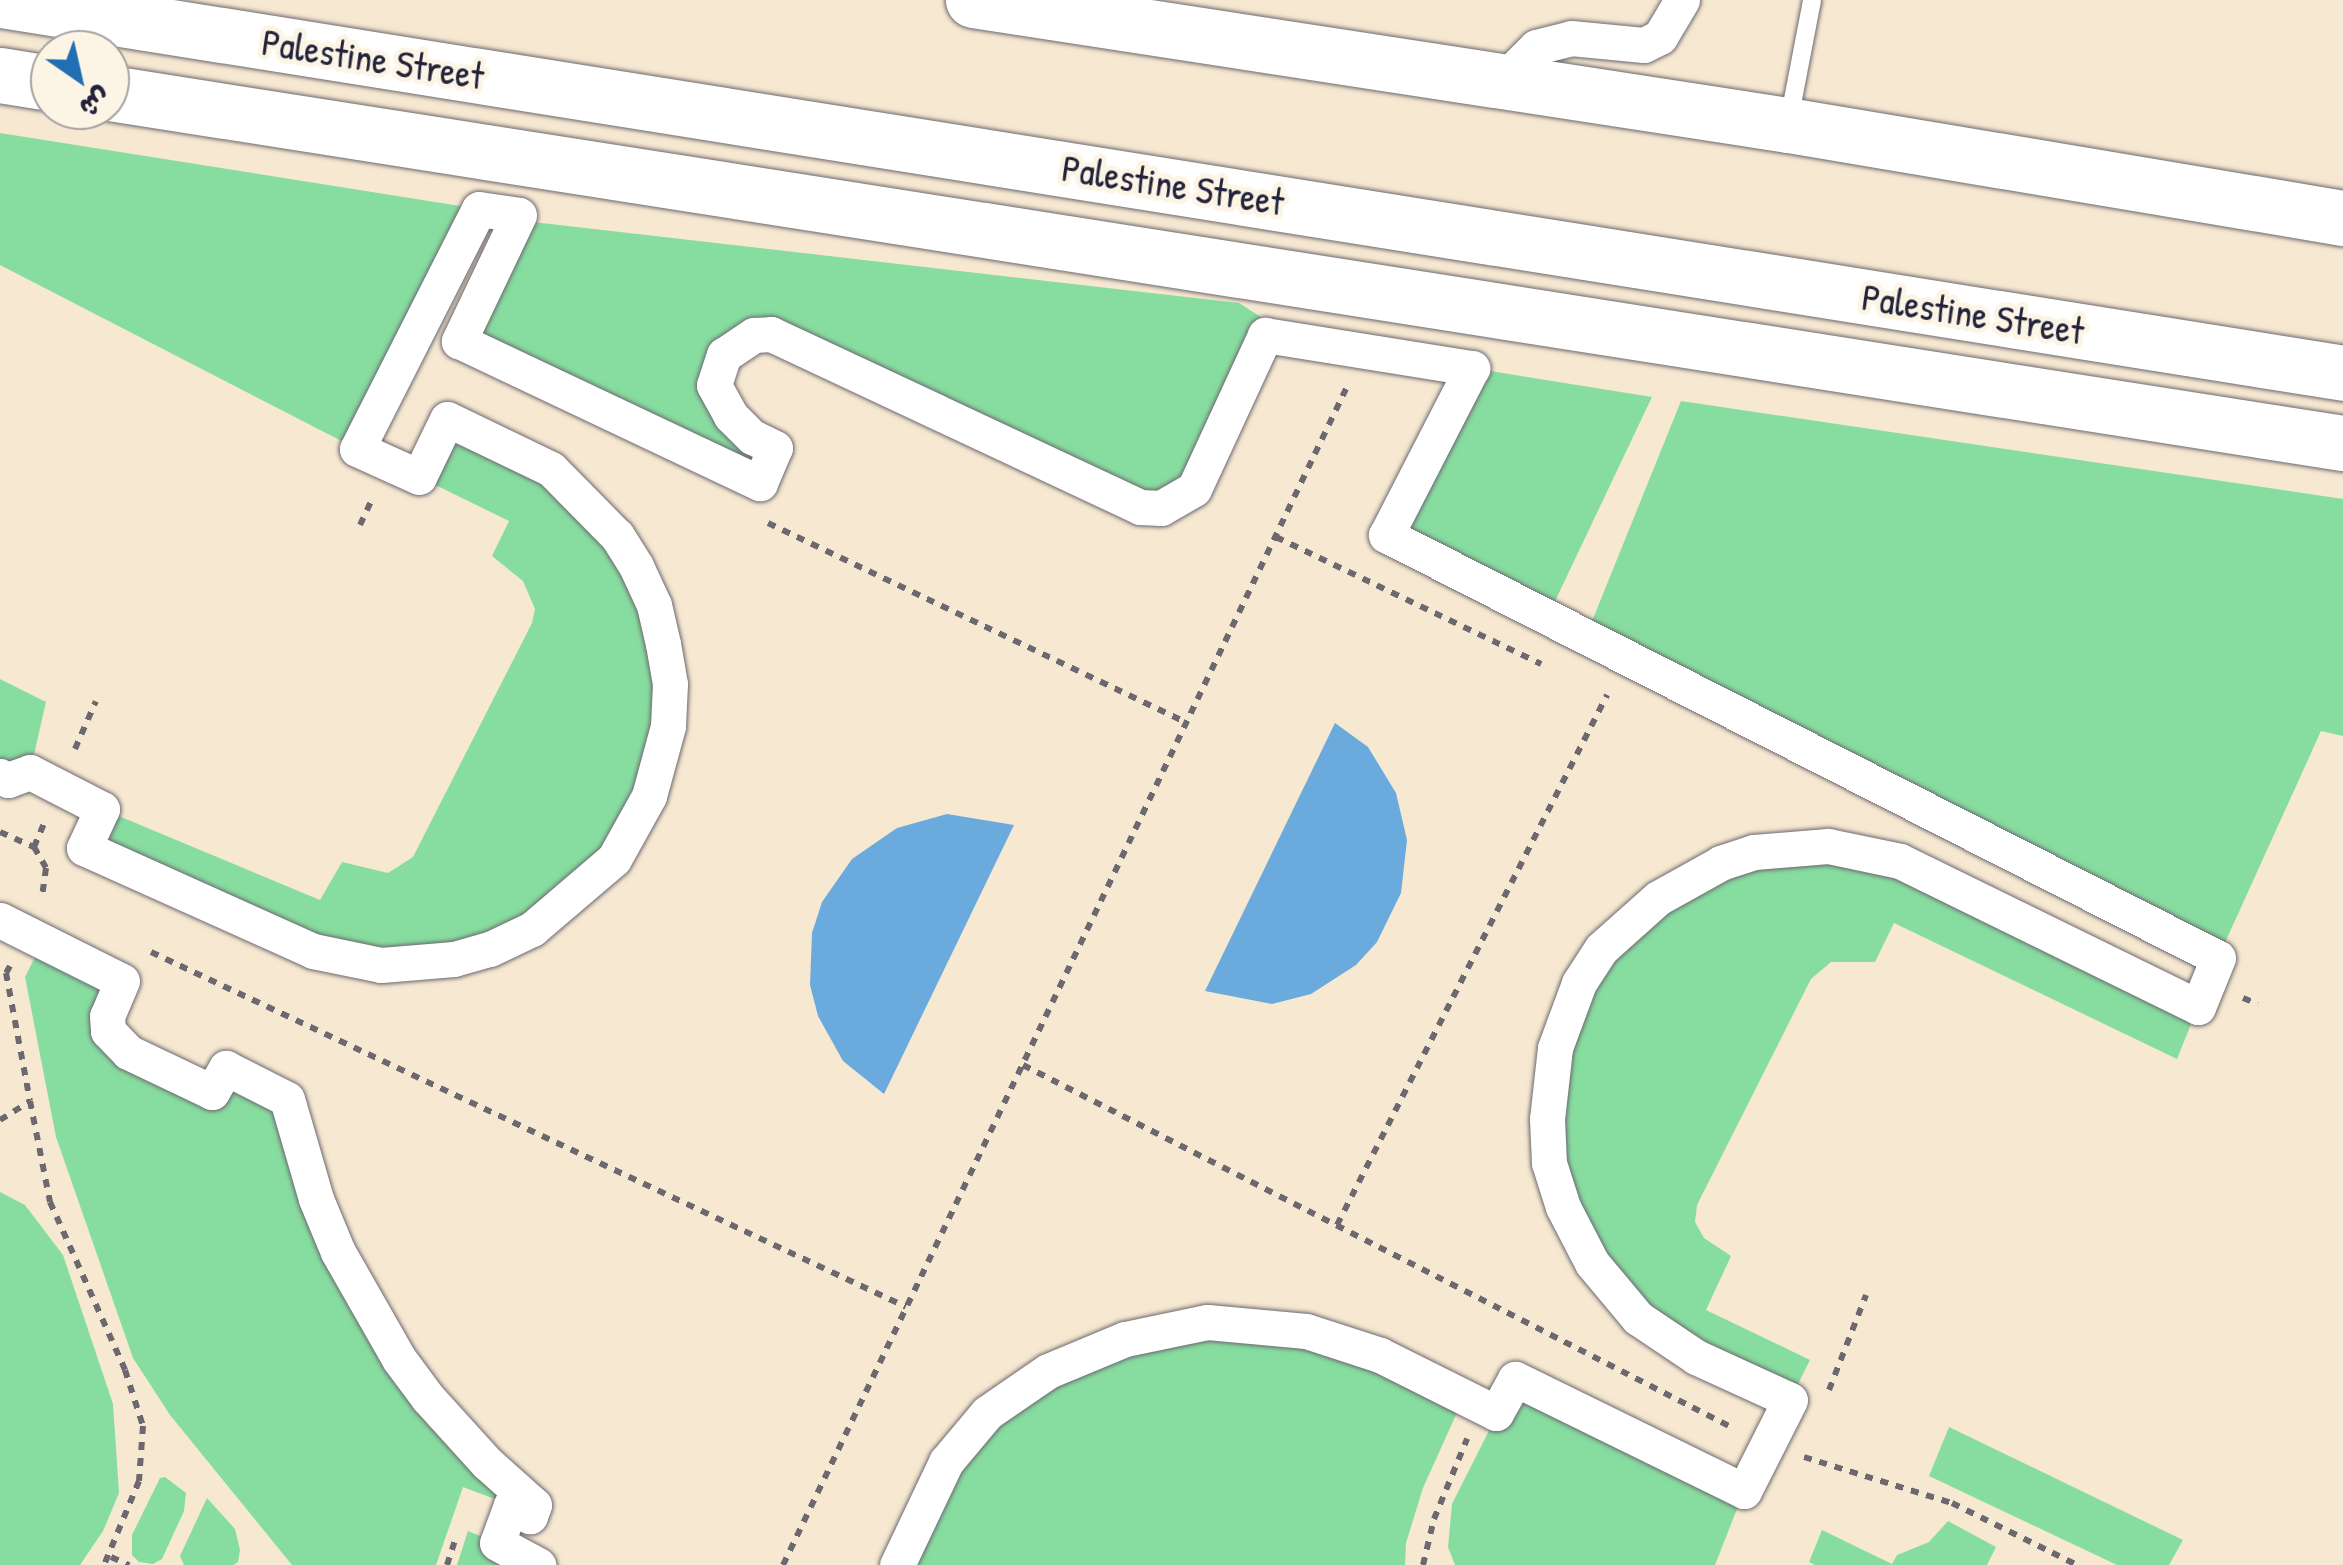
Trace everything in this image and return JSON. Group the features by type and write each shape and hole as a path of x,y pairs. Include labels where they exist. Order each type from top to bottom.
{"main road":[{"name":"Palestine Street","path":"2,0 2343,373"},
{"path":"973,0 1788,126 2343,218"},
{"path":"0,75 30,80"},
{"path":"130,95 2343,443"},
{"path":"1232,194 1280,247 1336,285"},
{"path":"1448,303 1580,250"}],"street":[{"path":"1502,82 1536,47 1571,38 1644,45 1660,36 1682,0"},
{"path":"0,776 8,780 30,772 102,809 84,848 314,951 381,965 454,959 490,950 548,918 614,859 649,796 668,726 670,684 663,644 654,604 636,566 616,536 551,468 446,420 419,477 357,449 479,209 519,214 459,340 760,483 775,448 752,436 731,416 714,385 724,355 754,334 770,334 1140,507 1161,508 1194,489 1265,335 1472,368 1386,535 2218,958 2198,1008 1900,860 1828,846 1754,852 1721,863 1658,898 1601,950 1579,984 1555,1048 1549,1080 1550,1163 1563,1207 1592,1263 1638,1318 1696,1357 1790,1400 1744,1492 1515,1379 1496,1413 1380,1355 1306,1331 1207,1322 1125,1338 1048,1371 986,1413 946,1462 897,1565"},
{"path":"0,920 122,980 107,1016 108,1030 128,1052 212,1092 226,1068 287,1100 316,1199 338,1252 399,1359 428,1398 488,1463 534,1505 530,1516 511,1505 496,1543 538,1565"}],"lane":[{"path":"1788,126 1812,0"}],"path":[{"path":"783,1565 1364,351"},
{"path":"757,518 1186,723"},
{"path":"1337,1226 1607,695"},
{"path":"149,952 906,1306"},
{"path":"1023,1065 1768,1446 1952,1503 2076,1565"},
{"path":"0,1120 30,1101 50,1202 126,1370 143,1426 139,1481 111,1557 104,1565"},
{"path":"1836,1373 1866,1295"},
{"path":"1423,1565 1434,1519 1469,1436"},
{"path":"111,1557 129,1565"}],"green space":[{"path":"0,133 479,209 357,449 0,265"},
{"path":"533,222 1239,303 1264,319 1194,489 1161,508 771,334 716,369 752,437 760,483 459,341"},
{"path":"1472,368 1652,397 1548,616 1386,535"},
{"path":"1681,401 2343,499 2343,736 2321,731 2218,958 1586,636"},
{"path":"447,419 569,485 663,644 649,796 532,929 381,965 84,848 102,809 320,900 342,862 388,873 413,857 532,623 535,609 523,581 492,556 509,521 419,477"},
{"path":"0,679 46,702 30,772 0,776"},
{"path":"1828,846 2198,1007 2177,1059 1894,923 1875,962 1831,962 1811,979 1697,1205 1695,1222 1704,1238 1731,1256 1706,1310 1810,1360 1790,1400 1638,1318 1563,1207 1565,1018 1658,898"},
{"path":"43,941 122,981 107,1016 211,1092 226,1068 287,1099 316,1199 511,1505 463,1487 436,1565 292,1565 170,1415 133,1358 56,1137 25,977"},
{"path":"0,1192 25,1205 63,1255 113,1404 119,1493 103,1531 80,1565 0,1565"},
{"path":"1306,1331 1464,1397 1423,1488 1406,1543 1405,1565 897,1565 946,1462 1125,1339"},
{"path":"1515,1379 1744,1491 1715,1565 1455,1565 1448,1547 1452,1504"},
{"path":"1949,1427 2183,1540 2169,1565 2117,1565 1929,1476"},
{"path":"165,1477 186,1493 184,1511 162,1559 153,1564 139,1562 132,1555 132,1535 160,1478"},
{"path":"207,1498 235,1529 240,1550 238,1562 233,1565 184,1565 180,1556"},
{"path":"1948,1521 1996,1547 1987,1565 1815,1565 1809,1562 1822,1530 1892,1564 1897,1555 1929,1542"},
{"path":"468,1531 497,1543 538,1565 457,1565"}],"water":[{"path":"1335,723 1368,747 1396,793 1407,840 1401,893 1377,942 1356,965 1311,994 1272,1004 1205,991"},
{"path":"947,814 1014,825 884,1094 843,1061 818,1016 810,985 812,933 822,902 852,859 897,828"}]}
